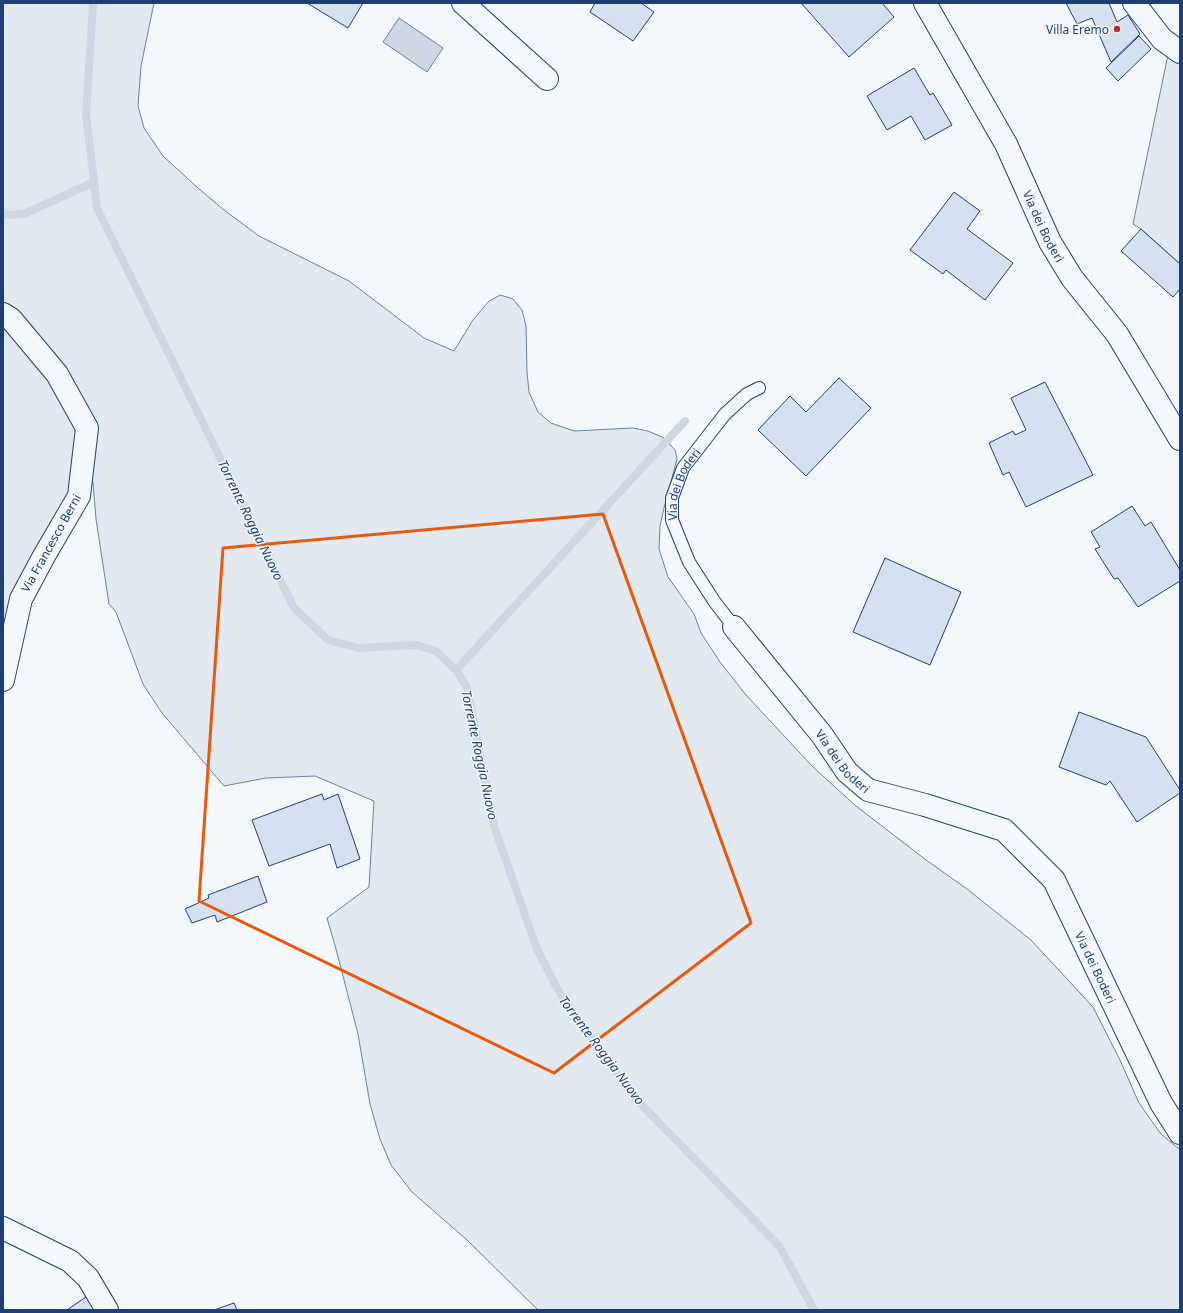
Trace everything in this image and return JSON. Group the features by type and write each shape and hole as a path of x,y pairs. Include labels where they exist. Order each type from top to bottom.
{"street":[{"path":"463,3 547,79"},
{"name":"Via dei Boderi","path":"926,3 1006,144 1050,242 1072,278 1117,334 1180,439"},
{"path":"1134,3 1162,40 1180,52"},
{"name":"Via Francesco Berni","path":"3,314 11,319 57,374 87,428 79,496 21,599 3,680"},
{"name":"Via dei Boderi","path":"734,627 822,735 847,772 868,790 925,805 1004,830 1054,880 1161,1103 1180,1133"},
{"path":"3,1228 70,1261 88,1278 107,1310"}],"lane":[{"name":"Via dei Boderi","path":"734,627 714,601 689,562 672,520 672,498 683,468 724,414 747,394 758,388"}],"highlighted area":[{"path":"603,514 751,923 554,1073 199,901 223,548"}],"shaded area":[{"path":"3,3 154,3 141,66 138,106 144,128 163,156 198,188 224,210 259,236 349,281 424,338 454,351 473,320 488,302 500,295 513,299 522,310 526,326 529,392 538,412 551,423 574,431 633,428 648,431 664,438 675,450 677,459 660,526 659,549 668,577 694,614 701,633 720,662 746,695 813,767 856,806 926,860 967,889 1031,940 1093,1007 1120,1060 1139,1103 1161,1134 1180,1150 1180,1310 538,1310 467,1240 412,1192 391,1165 380,1139 370,1104 358,1034 327,918 369,887 374,801 315,776 266,778 224,786 162,713 143,684 116,612 109,604 96,519 93,483 82,443 72,494 3,640"},
{"path":"399,18 443,48 427,72 383,42"},
{"path":"1170,45 1180,52 1180,264 1141,229 1133,224"}],"building":[{"path":"307,3 363,3 348,28"},
{"path":"595,3 641,3 654,12 633,41 590,12"},
{"path":"801,3 882,3 894,17 849,57"},
{"name":"Villa Eremo","path":"1066,3 1109,3 1117,22 1128,15 1140,34 1111,62 1092,18 1077,24"},
{"path":"1139,36 1151,49 1118,81 1106,68"},
{"path":"914,68 930,95 933,93 952,125 925,140 911,116 887,130 867,96"},
{"path":"954,192 980,211 967,229 1013,263 985,300 946,270 943,274 910,250"},
{"path":"1141,229 1180,264 1180,289 1173,297 1121,251"},
{"path":"839,378 871,408 806,476 758,430 790,396 806,412"},
{"path":"1045,382 1093,475 1026,507 1009,472 1003,475 989,443 1013,431 1015,435 1026,430 1011,398"},
{"path":"1132,506 1145,526 1151,522 1180,570 1180,581 1138,607 1118,578 1114,579 1095,549 1100,547 1091,532"},
{"path":"885,558 961,592 930,665 853,632"},
{"path":"1079,712 1146,737 1180,790 1180,793 1137,822 1110,781 1106,785 1059,767"},
{"path":"322,794 324,800 338,794 360,859 337,868 330,844 269,866 252,820"},
{"path":"258,876 267,902 217,922 215,915 192,923 185,909 209,898 208,895"},
{"path":"86,1297 95,1310 67,1310"},
{"path":"234,1303 237,1310 214,1310"}],"waterway":[{"name":"Torrente Roggia Nuovo","path":"93,3 86,114 97,208 294,608 328,640 359,648 416,645 436,651 456,670 467,687 494,826 537,949 559,992 634,1097 780,1247 814,1310"},
{"path":"3,215 24,214 94,182"},
{"path":"456,670 685,421"}],"place":[{"name":"Villa Eremo","path":"1117,29"}]}
